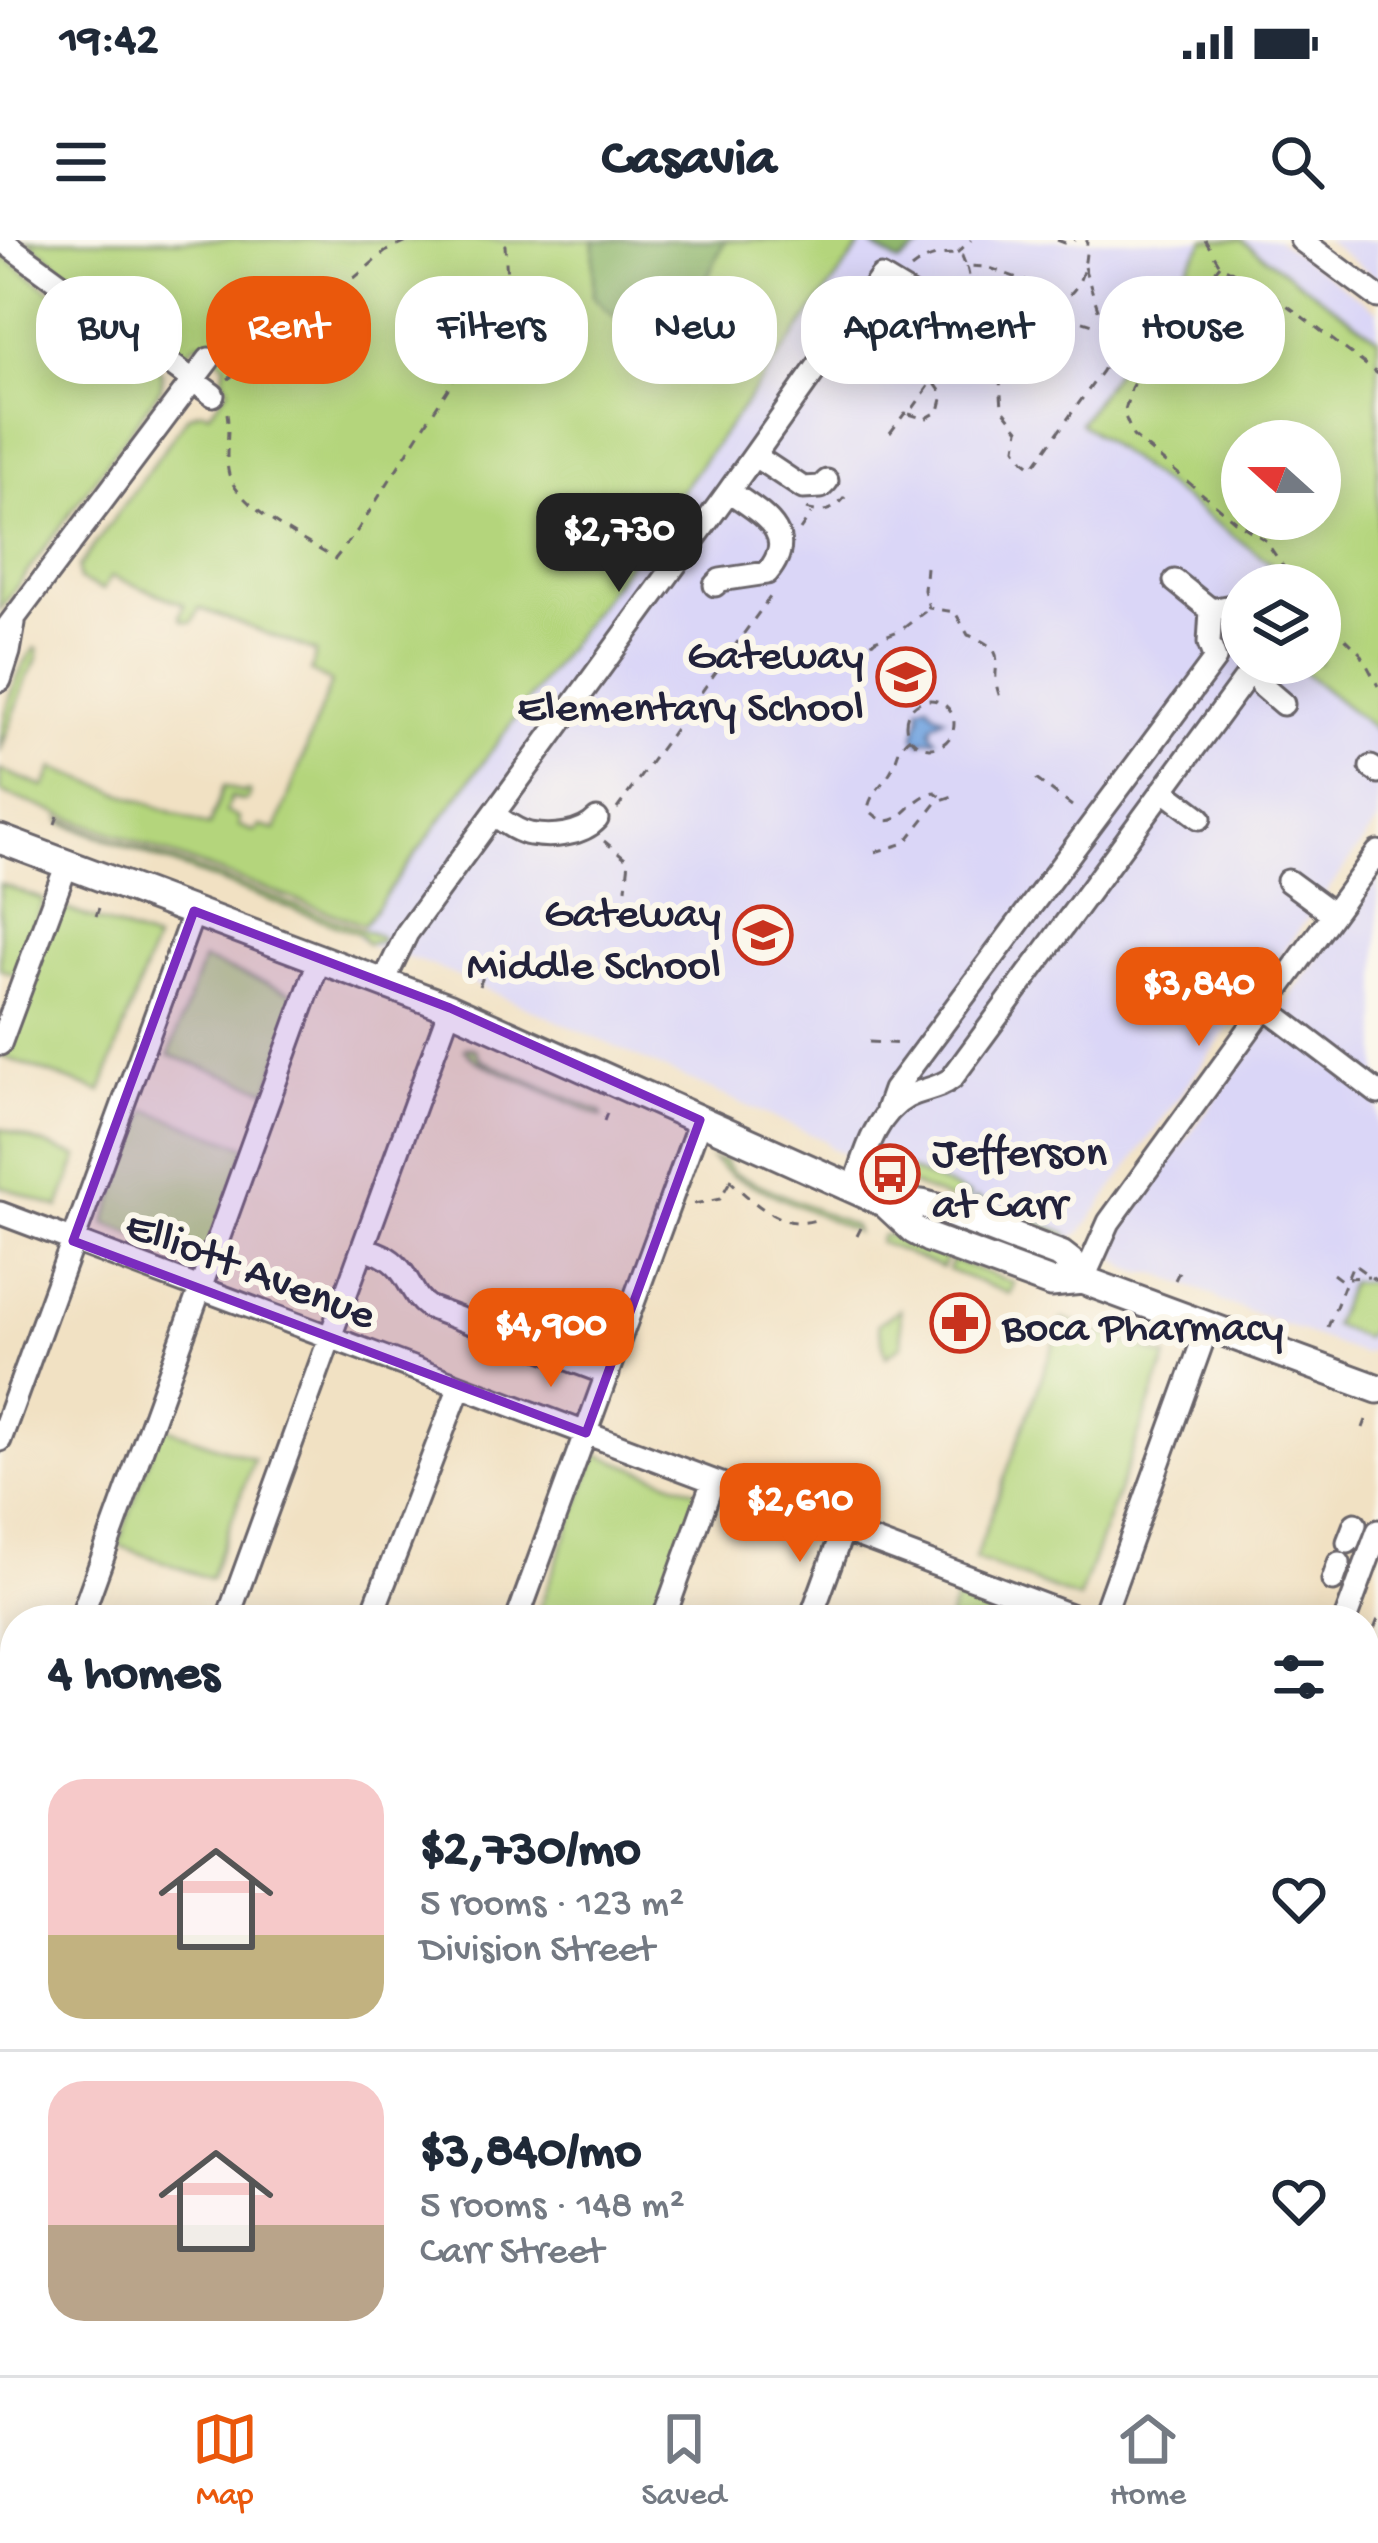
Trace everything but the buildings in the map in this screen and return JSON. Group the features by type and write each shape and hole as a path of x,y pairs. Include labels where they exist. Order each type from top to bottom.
{"main road":[{"path":"0,839 384,981 885,1203 940,1209 1061,1255 1083,1280 1378,1389"}],"street":[{"path":"1,240 213,395"},
{"path":"1301,240 1378,296"},
{"path":"0,680 9,652 7,628 206,363"},
{"path":"384,981 407,933 806,384"},
{"path":"755,456 803,488 821,487 827,481"},
{"path":"729,491 778,530 780,546 772,580"},
{"path":"715,585 720,580 767,573 772,580"},
{"path":"1175,581 1211,610 1221,608"},
{"path":"1211,610 1209,643 1221,664"},
{"path":"854,1190 894,1090 1215,659"},
{"path":"887,1110 952,1078 1243,684"},
{"path":"1261,684 1283,704"},
{"path":"1163,790 1199,818"},
{"path":"494,815 516,829 540,826 580,832 602,824"},
{"path":"1083,1280 1109,1222 1378,852"},
{"path":"0,1043 67,863"},
{"path":"1288,881 1333,914"},
{"path":"0,1441 194,911"},
{"path":"85,1605 320,958"},
{"path":"1265,1007 1378,1093"},
{"path":"232,1605 450,1008"},
{"path":"523,1605 700,1120"},
{"name":"Elliott Avenue","path":"0,1213 1043,1605"},
{"path":"363,1248 385,1255 428,1307 608,1374"},
{"path":"1107,1605 1208,1326"},
{"path":"376,1605 460,1386"},
{"path":"668,1605 713,1481"},
{"path":"816,1605 843,1530"},
{"path":"1351,1605 1378,1532"}],"path":[{"path":"411,240 385,252 308,323 231,375 213,395 229,416 232,484 247,502 334,559 357,531 508,295 505,245 500,240"},
{"path":"956,254 971,240"},
{"path":"1057,240 1075,240"},
{"path":"1075,289 1087,240"},
{"path":"1205,240 1220,265 1272,294 1378,374"},
{"path":"886,276 907,272 921,260 956,254 962,256 968,276"},
{"path":"1211,276 1220,265"},
{"path":"966,266 1014,276"},
{"path":"1084,267 1099,312"},
{"path":"1000,384 1002,408 1019,429 1016,448 1033,467 1099,375"},
{"path":"909,414 931,384"},
{"path":"890,433 905,412 925,419 939,411 944,395 935,384"},
{"path":"1133,384 1124,414 1133,436 1235,521 1265,540 1282,564"},
{"path":"795,537 813,511"},
{"path":"926,567 924,590 929,608"},
{"path":"626,888 629,861 602,824 772,580"},
{"path":"859,656 875,640 901,630 929,608 956,612 968,635 992,647 998,661 995,684 1000,697"},
{"path":"1341,634 1361,654 1378,686"},
{"path":"931,700 947,708 954,723 949,738 934,748 918,745 911,738 906,720 916,705 931,700"},
{"path":"911,738 901,744 889,776 871,795 868,809 889,822 926,793 944,798"},
{"path":"1036,778 1082,814"},
{"path":"874,852 905,843 930,809 956,795"},
{"path":"55,824 58,816"},
{"path":"96,916 99,908"},
{"path":"479,986 482,977"},
{"path":"869,1042 913,1045"},
{"path":"604,1120 608,1113"},
{"path":"692,1204 720,1199 730,1180 773,1218 808,1223 819,1219"},
{"path":"857,1236 862,1226"},
{"path":"1328,1328 1353,1264 1378,1282"},
{"path":"1175,1280 1180,1270"},
{"path":"1333,1274 1347,1280 1371,1277"},
{"path":"1109,1333 1112,1324"},
{"path":"1363,1428 1366,1420"}],"highlighted area":[{"path":"194,911 450,1008 700,1120 586,1433 73,1241"}],"shaded area":[{"path":"931,240 1277,240 1378,311 1378,821 1081,1232 1066,1241 938,1196 831,1148 824,1140 431,965 366,945 357,936 760,384 777,384 777,360 801,327 801,384 1075,384 1075,276 838,276 864,241 899,263"},
{"path":"1325,240 1378,240 1378,279"},
{"path":"1378,876 1378,1348 1362,1354 1155,1273 1128,1268 1115,1257 1113,1246 1117,1234"}],"green space":[{"path":"27,240 594,240 593,296 612,294 612,384 759,384 364,925 0,792 0,770 45,787 53,768 209,826 224,786 250,792 243,801 231,797 226,812 239,818 239,826 255,832 260,826 276,830 331,682 311,672 316,652 199,608 192,622 183,621 184,604 111,576 103,590 79,580 78,568 188,416 209,413 229,388 227,384 371,384 371,276 206,276 206,349 198,342 182,355 182,276 68,276"},
{"path":"594,240 725,240 708,276 612,276 612,314 593,296"},
{"path":"725,240 864,241 838,276 801,276 801,327 777,360 777,276 708,276"},
{"path":"863,240 931,240 899,263"},
{"path":"1205,240 1241,240 1378,338 1378,732 1318,684 1341,684 1341,564 1271,564 1239,540 1341,540 1341,420 1221,420 1221,527 1080,423 1107,384 1285,384 1285,276 1180,276"},
{"path":"0,254 36,280 36,384 161,384 0,610"},
{"path":"35,648 37,660 0,752 10,697"},
{"path":"60,819 383,941 367,944 359,934"},
{"path":"0,884 44,900 16,975 0,969"},
{"path":"57,906 155,941 101,1092 1,1056"},
{"path":"203,960 301,996 268,1090 169,1055"},
{"path":"466,1047 476,1049 480,1059 601,1112 602,1117 476,1061"},
{"path":"147,1110 247,1147 205,1260 105,1223"},
{"path":"0,1128 78,1157 59,1208 0,1186"},
{"path":"711,1159 726,1161 734,1173 854,1226 856,1232 732,1176"},
{"path":"908,1169 970,1195 966,1206 903,1181"},
{"path":"976,1198 1066,1233 1070,1239 1060,1241 971,1208"},
{"path":"882,1235 946,1258 942,1268 879,1242"},
{"path":"952,1260 1014,1283 1010,1294 948,1270"},
{"path":"1350,1282 1370,1282 1378,1288 1378,1319 1364,1338 1333,1325"},
{"path":"900,1309 902,1345 886,1356 878,1324"},
{"path":"1063,1319 1167,1357 1079,1599 975,1559"},
{"path":"161,1426 254,1459 210,1579 118,1545"},
{"path":"597,1454 702,1493 661,1605 541,1605"},
{"path":"960,1587 1010,1605 953,1605"}],"water":[{"path":"928,704 945,717 933,724 936,739 921,743 914,738 919,707"}],"place":[{"name":"Gateway Elementary School","path":"906,677"},
{"name":"Gateway Middle School","path":"763,935"},
{"name":"Jefferson at Carr","path":"890,1174"},
{"name":"Boca Pharmacy","path":"960,1323"}]}
